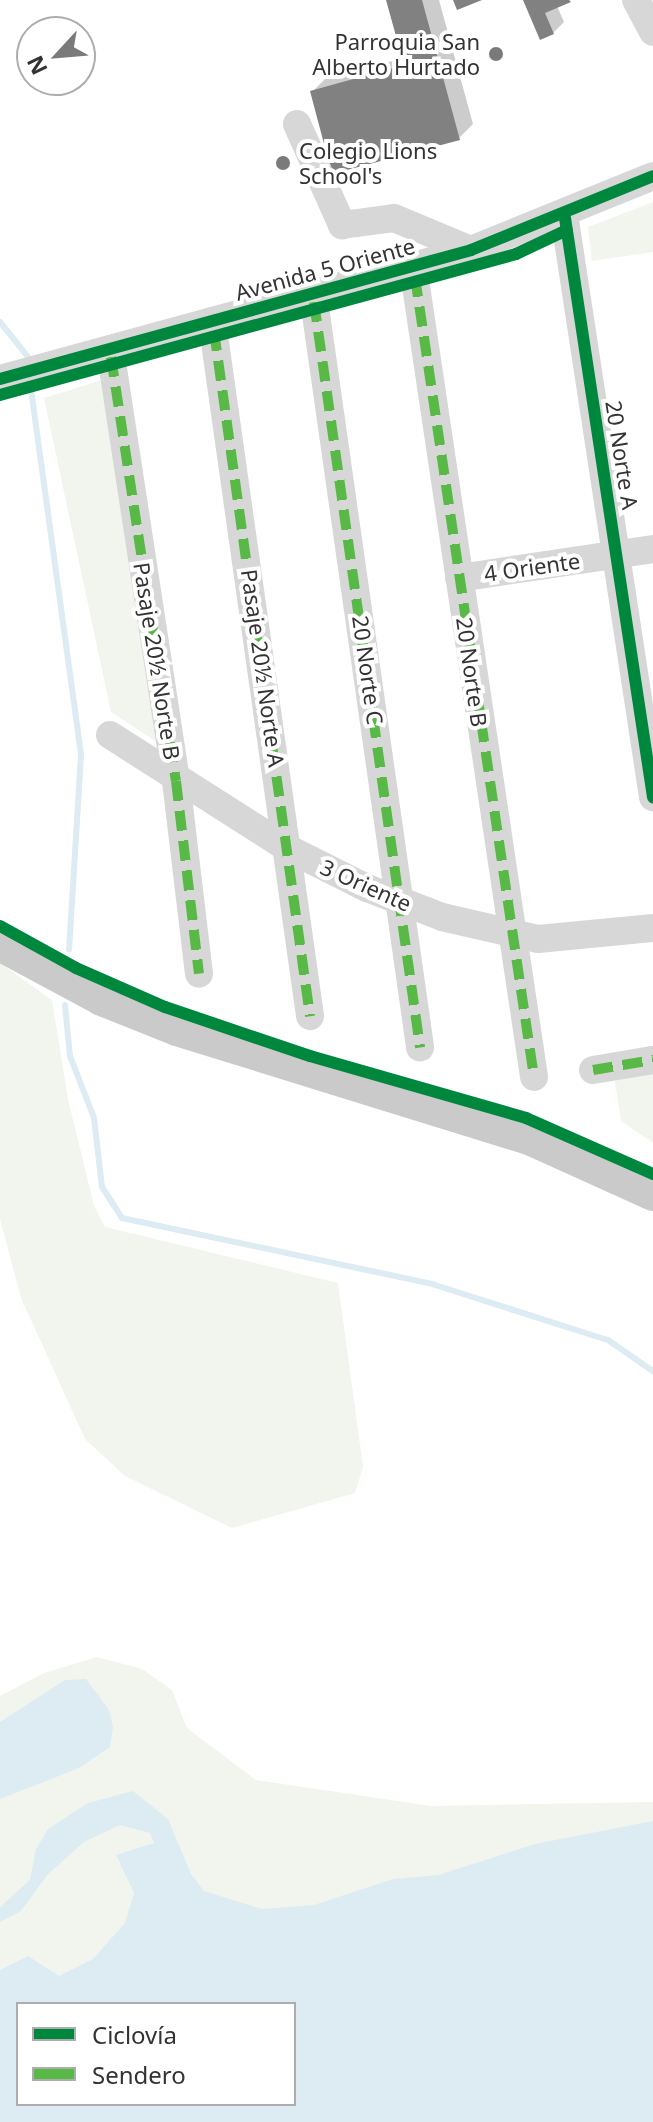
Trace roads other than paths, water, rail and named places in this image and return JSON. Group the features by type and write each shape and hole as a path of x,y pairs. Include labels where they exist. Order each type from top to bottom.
{"main road":[{"path":"0,943 102,998 177,1028 532,1138 653,1193"}],"street":[{"path":"636,0 653,32"},
{"path":"297,124 342,225 394,218 471,250"},
{"name":"Avenida 5 Oriente","path":"0,379 471,250 653,176"},
{"name":"20 Norte A","path":"564,214 653,797"},
{"name":"20 Norte B","path":"413,266 534,1077"},
{"name":"20 Norte C","path":"313,293 420,1047"},
{"name":"Pasaje 20½ Norte A","path":"212,321 289,849 310,1016"},
{"name":"Pasaje 20½ Norte B","path":"110,349 176,781 199,974"},
{"name":"4 Oriente","path":"459,578 653,549"},
{"name":"3 Oriente","path":"110,735 176,781 289,849 401,902 511,936 564,939 653,928"},
{"path":"593,1070 653,1060"}],"waterway":[{"path":"0,322 28,357"},
{"path":"31,389 81,755 69,950"},
{"path":"65,1005 70,1056 94,1118 102,1187 122,1218 432,1284 608,1340 653,1371"}],"place":[{"name":"Parroquia San Alberto Hurtado","path":"496,54"},
{"name":"Colegio Lions School's","path":"283,163"}]}
